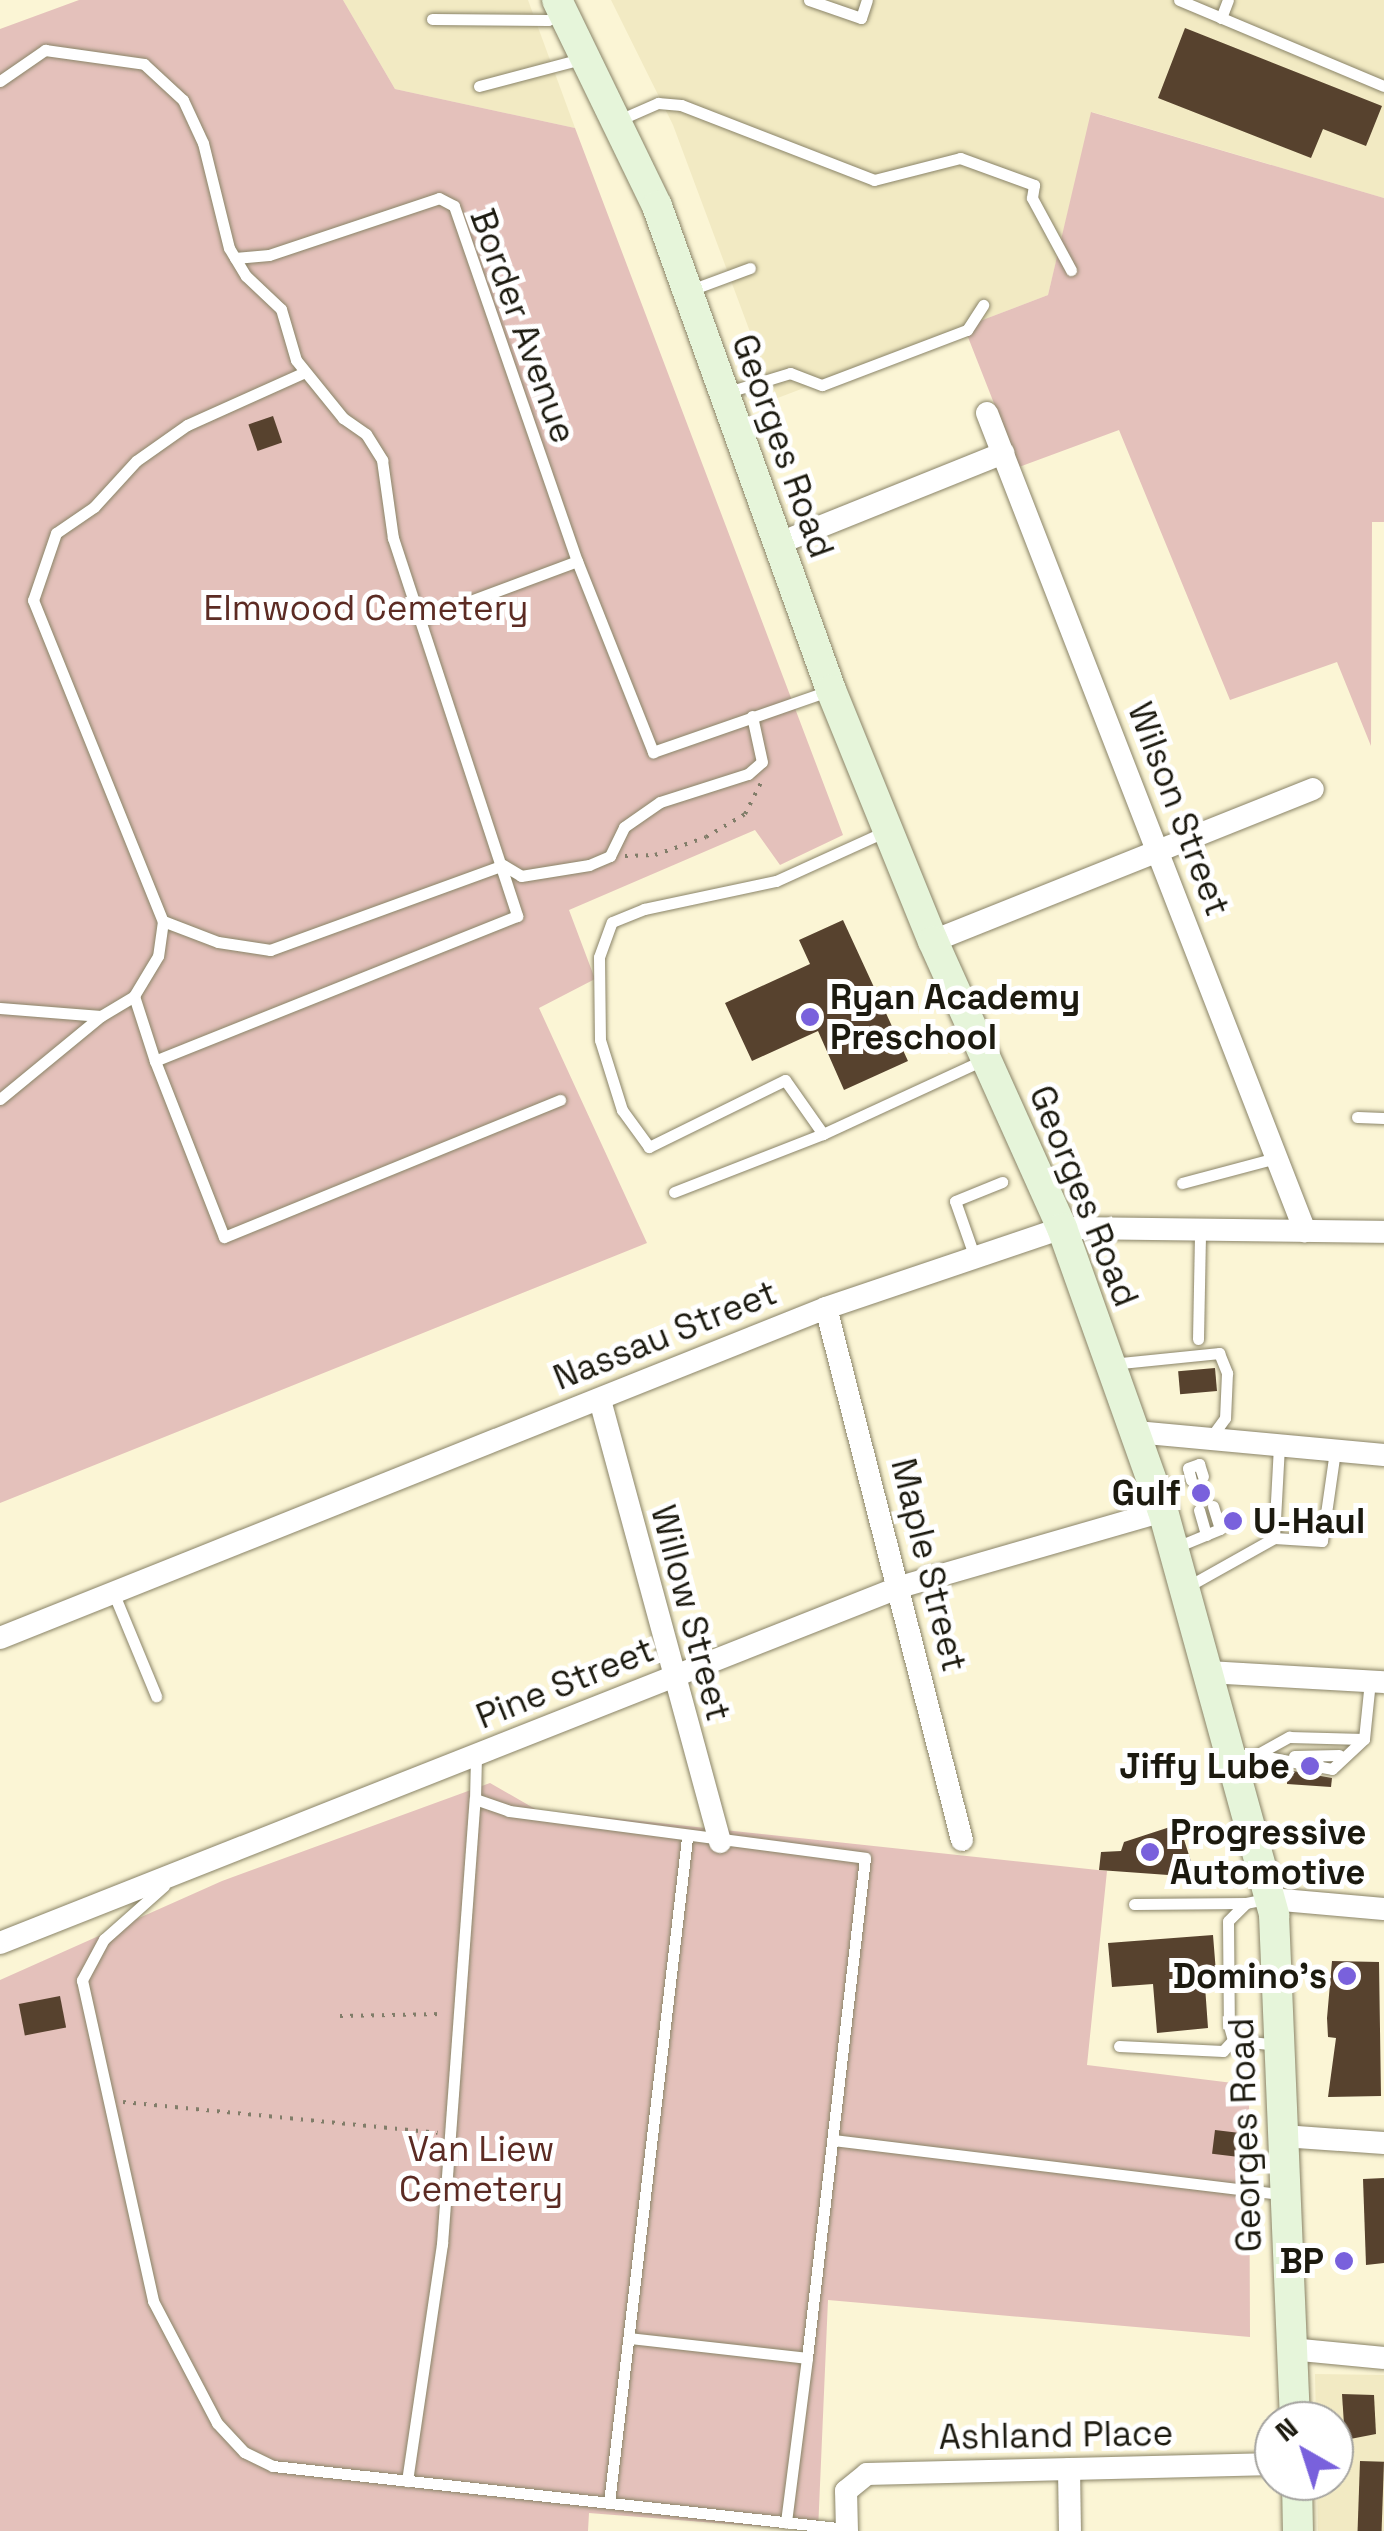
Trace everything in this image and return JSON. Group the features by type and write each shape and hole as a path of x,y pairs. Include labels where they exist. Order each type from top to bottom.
{"street":[{"name":"Georges Road","path":"561,6 619,120 688,291 777,544 886,831 1062,1228 1163,1512 1208,1672 1244,1755 1258,1901 1279,2045 1294,2401"},
{"name":"Wilson Street","path":"987,412 1305,1231"},
{"path":"777,544 1003,454"},
{"path":"933,940 1312,790"},
{"name":"Nassau Street","path":"0,1638 826,1308 1062,1228 1384,1232"},
{"name":"Maple Street","path":"826,1308 962,1840"},
{"name":"Willow Street","path":"600,1400 670,1679 720,1842"},
{"path":"1136,1432 1384,1455"},
{"name":"Pine Street","path":"0,1942 171,1879 900,1586 1163,1512"},
{"path":"1208,1672 1377,1681"},
{"path":"1258,1901 1384,1908"},
{"path":"1283,2136 1384,2144"},
{"path":"1292,2349 1384,2358"},
{"name":"Ashland Place","path":"847,2530 846,2491 867,2474 1254,2464"},
{"path":"1069,2469 1070,2531"},
{"path":"1297,2501 1298,2531"}],"lane":[{"path":"809,0 861,18 867,0"},
{"path":"1179,0 1384,86"},
{"path":"1221,18 1228,0"},
{"path":"432,19 548,20 561,6"},
{"path":"0,81 44,50 144,64 196,120 235,258 281,309 305,372 343,418 366,434 382,460 393,538 517,916 156,1061"},
{"path":"479,86 584,52"},
{"path":"619,120 658,104 681,105 874,180 960,158 1034,184 1032,198 1071,270"},
{"name":"Border Avenue","path":"235,258 269,255 439,198 454,206 577,561 652,752 752,716"},
{"path":"688,291 750,268"},
{"path":"724,393 790,373 822,386 967,330 983,305"},
{"path":"0,1099 101,1016 134,996 158,956 163,921 33,600 56,532 94,508 136,461 187,425 305,372"},
{"path":"422,618 577,561"},
{"path":"503,866 520,876 557,875 610,856 624,827 660,802 748,774 762,762 752,716 831,690"},
{"path":"824,1134 785,1080 649,1146 622,1110 600,1040 599,957 612,922 644,909 776,881 886,831"},
{"path":"163,921 218,942 270,950 503,866"},
{"path":"134,996 224,1238 560,1100"},
{"path":"0,1008 101,1016"},
{"path":"674,1192 824,1134 987,1058"},
{"path":"1357,1116 1384,1118"},
{"path":"1182,1183 1276,1158"},
{"path":"974,1258 955,1201 1002,1182"},
{"path":"1198,1339 1200,1231"},
{"path":"1112,1364 1220,1353 1227,1372 1225,1418 1198,1438 1193,1466 1197,1478"},
{"path":"1274,1538 1279,1445"},
{"path":"1185,1588 1274,1538 1322,1541 1335,1450"},
{"path":"1174,1548 1220,1529 1213,1506"},
{"path":"1199,1510 1206,1536"},
{"path":"113,1592 156,1696"},
{"path":"1244,1755 1332,1760 1364,1739 1377,1681"},
{"path":"1244,1755 1289,1737 1364,1739"},
{"path":"406,2481 434,2315 476,1756"},
{"path":"475,1800 687,1838 866,1858 786,2522"},
{"path":"610,2503 687,1838"},
{"path":"171,1879 87,1962 82,1980 152,2301 217,2423 244,2452 273,2466 847,2530"},
{"path":"1134,1904 1258,1901"},
{"path":"1118,2046 1224,2052 1233,2040 1228,1921 1258,1901"},
{"path":"1233,2040 1279,2045"},
{"path":"833,2140 1285,2196"},
{"path":"629,2338 808,2358"}],"path":[{"path":"610,856 654,855 746,814 761,786 762,762"},
{"path":"340,2016 458,2014"},
{"path":"108,2100 448,2134"}],"shaded area":[{"path":"343,0 528,0 575,128 395,89"},
{"path":"611,0 1384,0 1384,198 1092,112 1048,295 775,399 673,125"},
{"path":"1315,2374 1384,2375 1384,2531 1318,2531 1317,2501 1354,2501 1354,2401 1316,2401"}],"green space":[{"name":"Elmwood Cemetery","path":"79,0 343,0 395,89 575,128 843,835 780,865 755,830 569,910 595,979 539,1008 647,1243 0,1503 0,29"},
{"path":"1091,112 1384,198 1384,522 1372,522 1371,746 1337,662 1230,700 1119,430 1019,467 964,327 1048,295"},
{"name":"Van Liew Cemetery","path":"490,1783 537,1810 1107,1871 1087,2065 1249,2085 1250,2337 828,2300 818,2531 589,2513 588,2531 0,2531 0,1980 222,1881"}],"building":[{"path":"1185,28 1382,106 1366,146 1323,129 1311,158 1158,98"},
{"path":"273,416 282,442 258,451 248,424"},
{"name":"Ryan Academy Preschool","path":"843,920 908,1061 844,1090 818,1031 752,1061 725,1003 810,964 799,940"},
{"path":"1215,1368 1217,1391 1180,1394 1178,1371"},
{"path":"1288,1770 1332,1778 1331,1787 1287,1784"},
{"name":"Progressive Automotive","path":"1180,1827 1196,1877 1099,1870 1101,1852 1121,1851 1124,1842"},
{"path":"1213,1935 1217,1985 1205,1986 1208,2028 1157,2033 1153,1984 1112,1987 1108,1943"},
{"path":"1332,1961 1379,1962 1381,2096 1328,2097 1336,2038 1328,2037 1327,2018"},
{"path":"60,1996 66,2027 25,2035 19,2004"},
{"path":"1215,2130 1238,2133 1235,2157 1212,2154"},
{"path":"1384,2178 1384,2263 1366,2265 1363,2179"},
{"path":"1342,2394 1374,2395 1376,2434 1354,2438 1354,2401 1342,2401"},
{"path":"1360,2461 1384,2462 1382,2531 1358,2531"}],"place":[{"name":"Ryan Academy Preschool","path":"810,1017"},
{"name":"Gulf","path":"1201,1493"},
{"name":"U-Haul","path":"1233,1521"},
{"name":"Jiffy Lube","path":"1310,1766"},
{"name":"Progressive Automotive","path":"1150,1852"},
{"name":"Domino's","path":"1347,1976"},
{"name":"BP","path":"1344,2261"}]}
